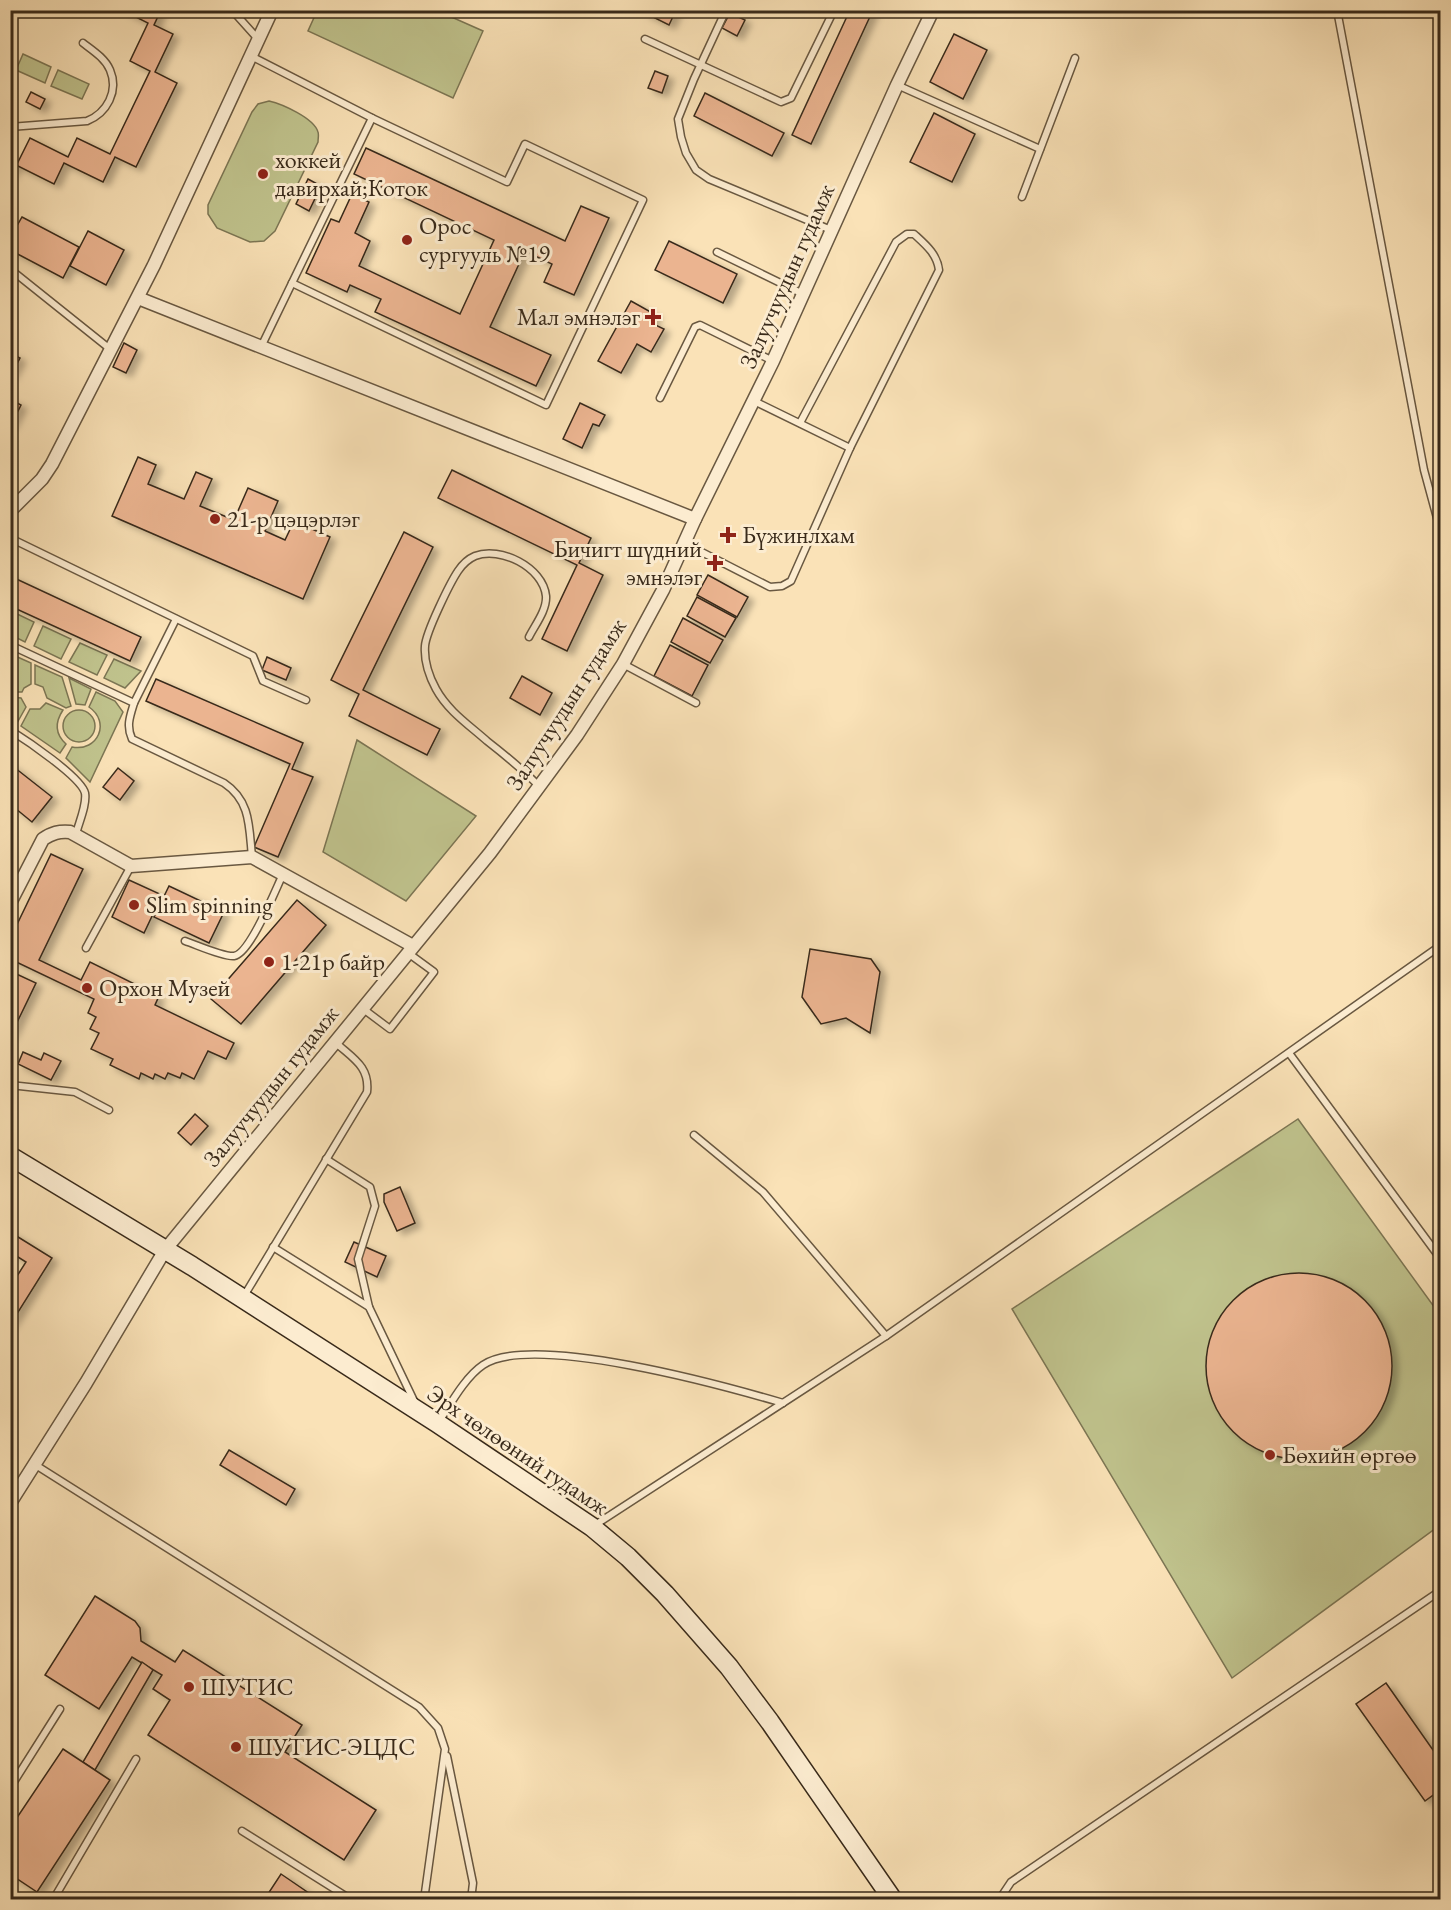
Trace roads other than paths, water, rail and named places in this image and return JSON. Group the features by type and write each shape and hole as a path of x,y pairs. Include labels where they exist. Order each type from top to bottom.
{"main road":[{"name":"Эрх чөлөөний гудамж","path":"10,1156 165,1250 437,1423 592,1527 628,1557 665,1594 729,1667 893,1899"}],"street":[{"path":"10,511 42,479 52,464 138,298 272,10"},
{"name":"Залуучуудын гудамж","path":"10,1503 86,1383 165,1250 490,852 577,735 623,664 663,590 695,519 773,361 933,10"},
{"path":"138,298 695,519"},
{"path":"10,903 43,839 61,831 76,834 131,866 252,857 410,949"}],"lane":[{"path":"232,10 259,40"},
{"path":"726,10 678,119 686,153 696,170 709,179 831,230"},
{"path":"645,39 781,102 791,98 834,10"},
{"path":"1337,10 1424,470 1440,529"},
{"path":"10,127 87,121 107,106 114,89 110,68 98,54 83,43"},
{"path":"251,56 372,118 507,182 525,144 643,200 546,405 292,283"},
{"path":"1022,197 1075,58"},
{"path":"897,85 1040,149"},
{"path":"261,347 372,118"},
{"path":"684,543 770,587 782,586 791,581 850,448 939,270 938,261 930,248 914,234 906,234 896,242 800,423"},
{"path":"717,252 803,295"},
{"path":"10,270 110,349"},
{"path":"660,398 695,327 700,325 773,361"},
{"path":"753,401 850,448"},
{"path":"10,538 253,656 263,681 306,700"},
{"path":"529,637 546,602 542,580 531,568 522,563 505,556 480,554 472,557 458,570 428,632 425,645 426,660 437,690 448,706 461,720 522,769 539,786"},
{"path":"176,619 134,703 128,721 128,731 132,739 234,790 243,803 249,819 252,857"},
{"path":"10,645 134,703"},
{"path":"623,664 696,703"},
{"path":"10,730 79,782 85,791 85,800 76,834"},
{"path":"86,948 131,866"},
{"path":"185,941 231,957 241,954 250,943 283,874"},
{"path":"592,1527 886,1336 1440,946"},
{"path":"362,1008 390,1029 434,972 410,949"},
{"path":"242,1299 367,1092 369,1080 364,1069 335,1042"},
{"path":"1289,1053 1440,1258"},
{"path":"10,1084 75,1092 109,1110"},
{"path":"694,1135 763,1192 886,1336"},
{"path":"326,1159 370,1187 375,1206 358,1259 369,1307 419,1412"},
{"path":"273,1247 369,1307"},
{"path":"437,1423 472,1374 483,1364 501,1357 540,1355 603,1360 712,1383 783,1403"},
{"path":"34,1464 419,1707 438,1728 445,1749 473,1883 471,1899"},
{"path":"999,1899 1011,1882 1440,1591"},
{"path":"10,1788 60,1709"},
{"path":"424,1899 445,1749"},
{"path":"53,1899 136,1759"},
{"path":"242,1831 352,1899"}],"place":[{"name":"хоккей давирхай;Коток","path":"263,174"},
{"name":"Орос сургууль №19","path":"407,240"},
{"name":"Мал эмнэлэг","path":"653,317"},
{"name":"21-р цэцэрлэг","path":"215,519"},
{"name":"Бүжинлхам","path":"728,535"},
{"name":"Бичигт шүдний эмнэлэг","path":"715,563"},
{"name":"Slim spinning","path":"134,905"},
{"name":"1-21р байр","path":"269,962"},
{"name":"Орхон Myзей","path":"87,988"},
{"name":"Бөхийн өргөө","path":"1270,1455"},
{"name":"ШУТИС","path":"189,1687"},
{"name":"ШУТИС-ЭЦДС","path":"236,1747"}]}
